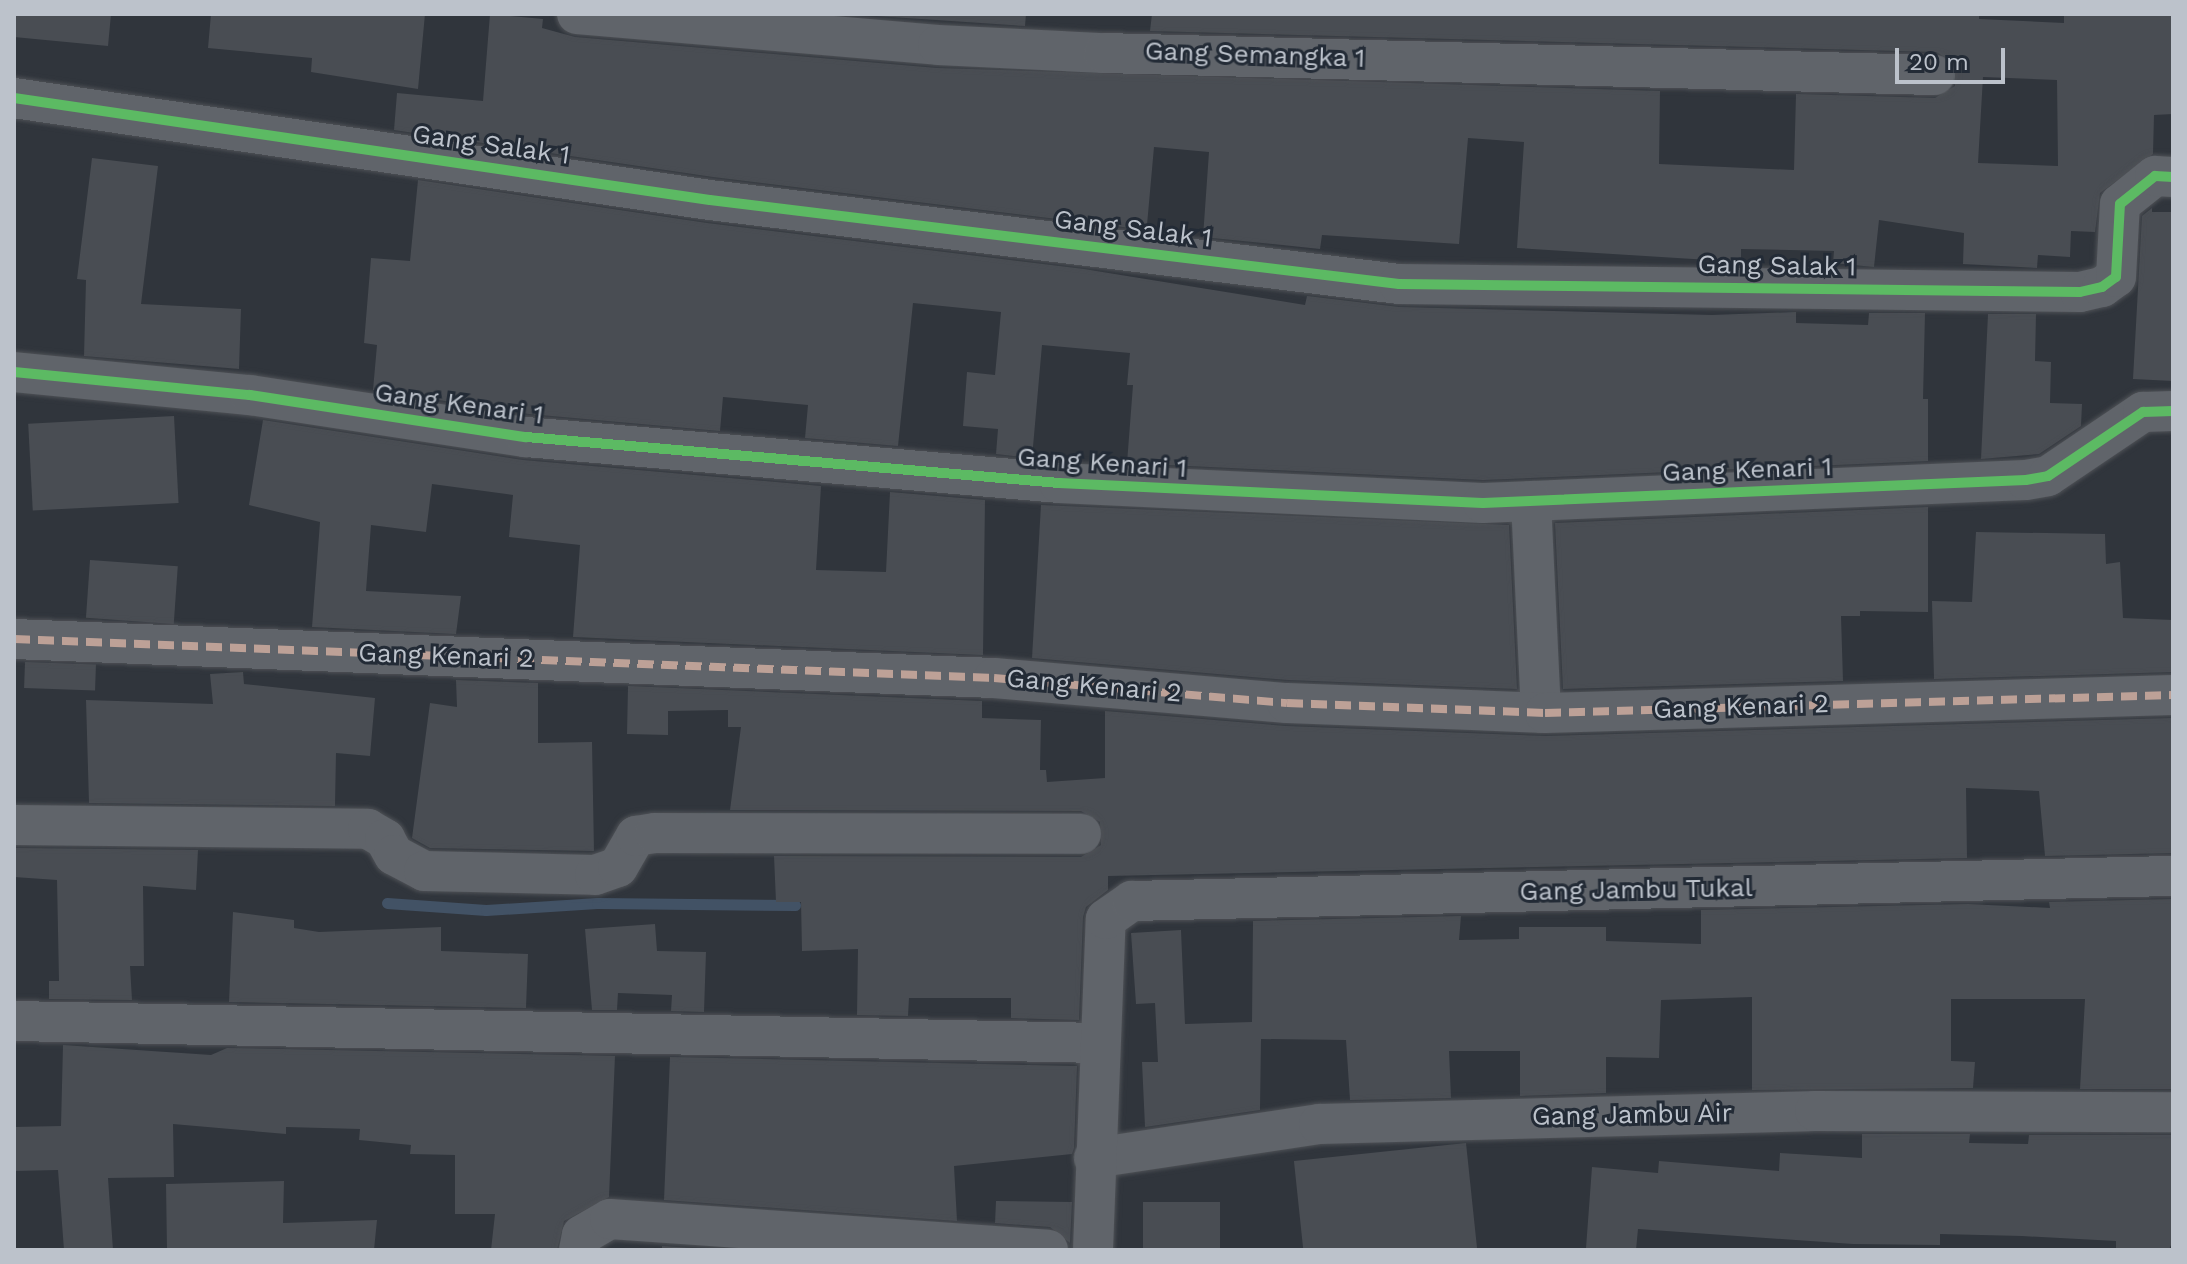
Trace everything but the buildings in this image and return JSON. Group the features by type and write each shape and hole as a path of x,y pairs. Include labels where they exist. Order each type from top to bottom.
{"street":[{"name":"Gang Semangka 1","path":"577,14 938,45 1104,53 1935,75"},
{"name":"Gang Salak 1","path":"14,98 710,200 1399,284 2080,292 2102,287 2116,277 2120,204 2155,176 2173,177"},
{"name":"Gang Kenari 1","path":"14,372 250,395 526,437 1028,481 1410,502 1531,501 2026,480 2048,476 2143,412 2173,411"},
{"path":"1531,501 1541,713"},
{"name":"Gang Kenari 2","path":"14,639 994,678 1287,703 1541,713 2173,695"},
{"path":"14,825 368,829 385,839 394,855 424,871 595,875 618,867 636,836 655,833 1081,834"},
{"name":"Gang Jambu Tukal","path":"1098,1043 1106,919 1110,911 1132,901 2173,876"},
{"path":"14,1021 1098,1043 1093,1250"},
{"name":"Gang Jambu Air","path":"1094,1158 1319,1124 1815,1111 2173,1112"},
{"path":"579,1250 582,1235 610,1219 1048,1250"}],"waterway":[{"path":"387,903 486,910 597,903 795,905"}],"marked path":[{"path":"14,639 994,678 1287,703 1545,713 2173,695"}],"cycle path":[{"path":"14,98 710,200 1399,284 2080,292 2102,287 2116,277 2120,204 2155,176 2173,177"},
{"path":"14,372 250,395 526,437 1059,483 1483,503 2026,480 2048,476 2143,412 2173,411"}]}
